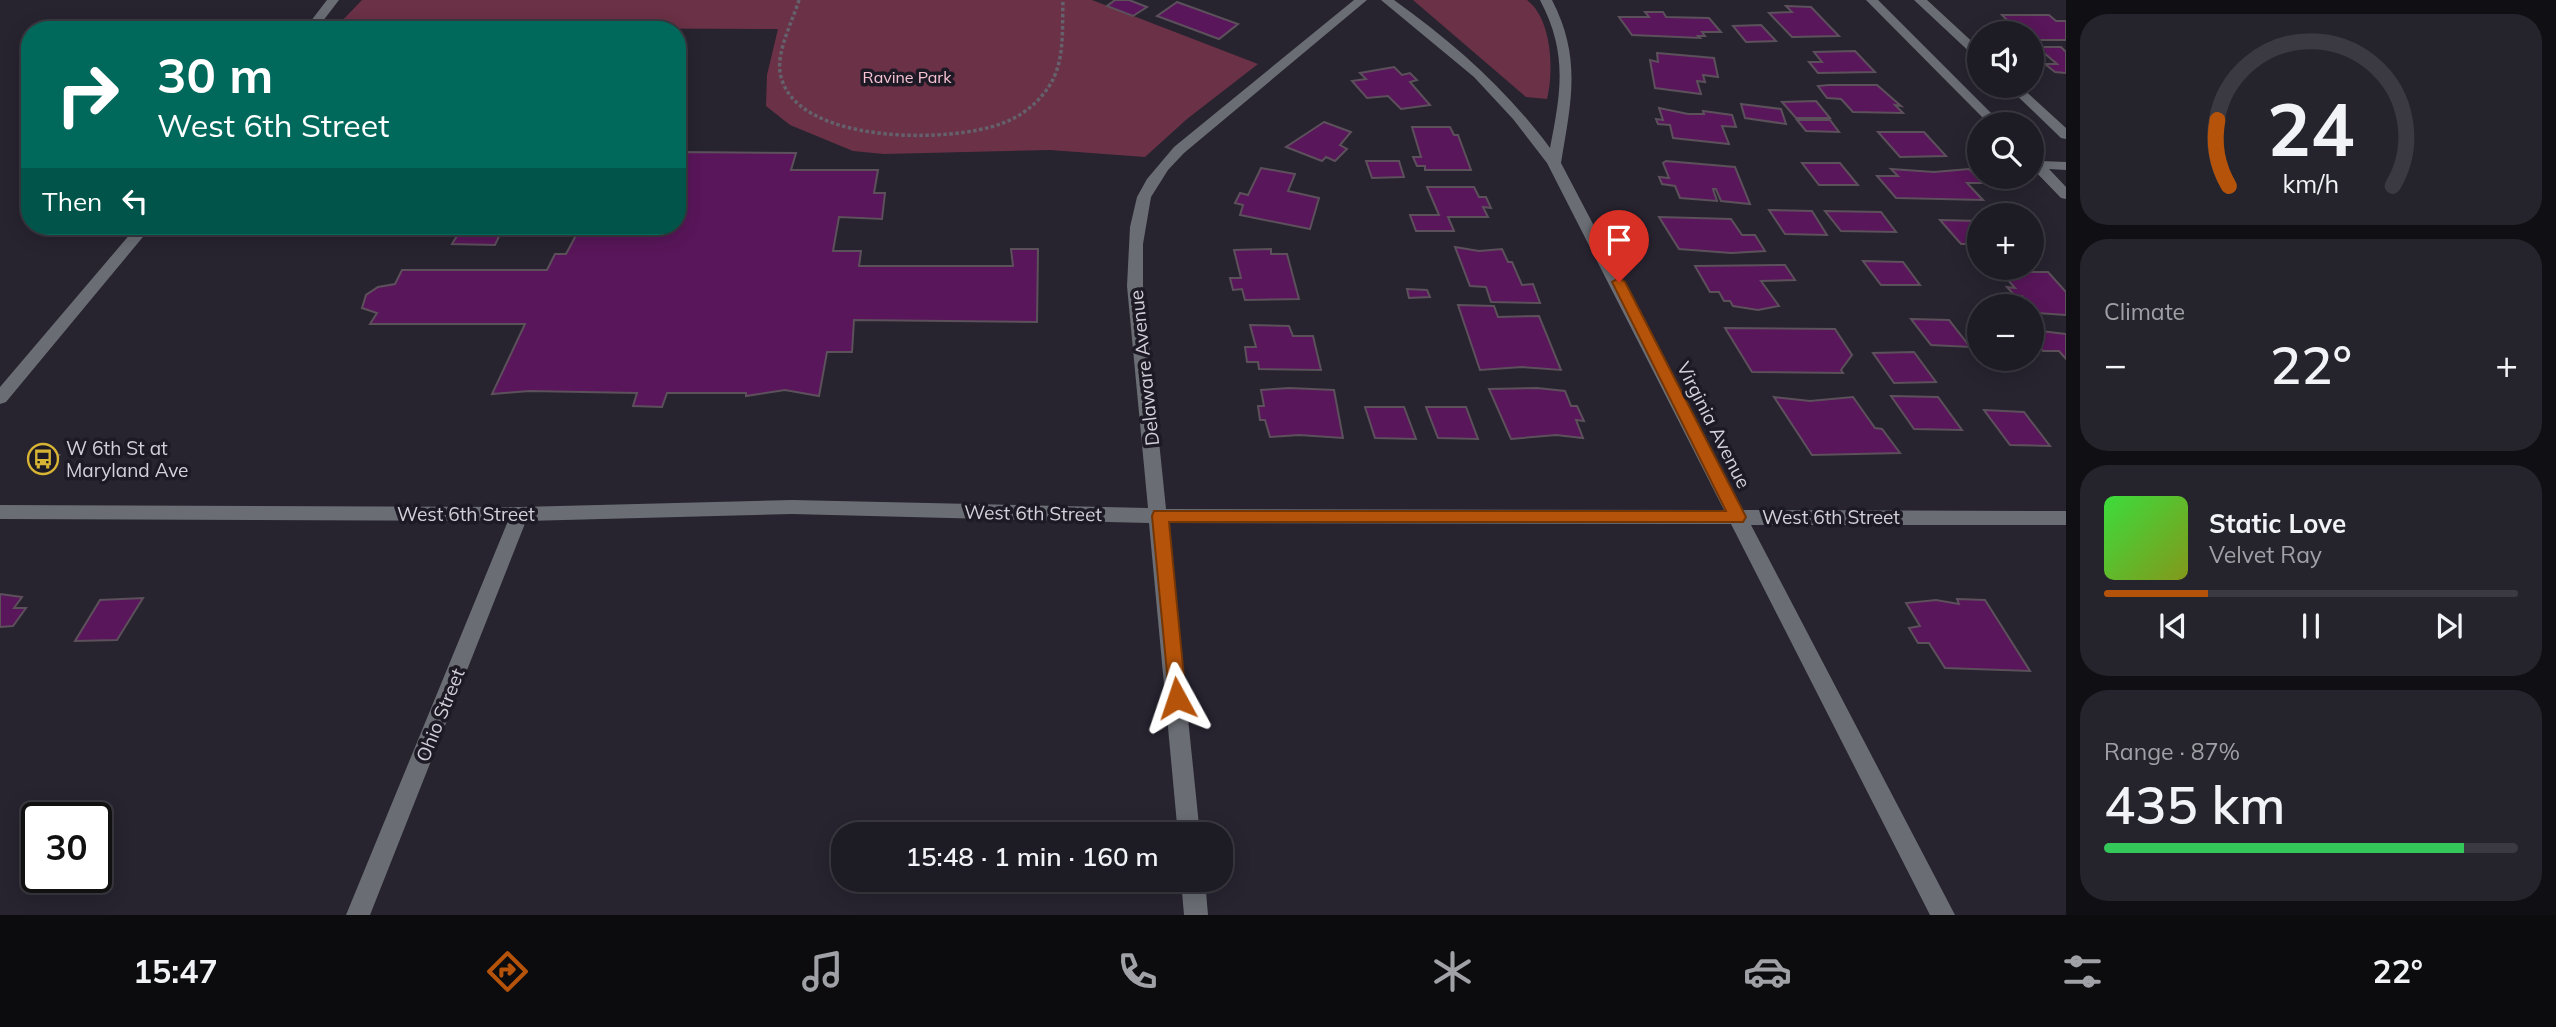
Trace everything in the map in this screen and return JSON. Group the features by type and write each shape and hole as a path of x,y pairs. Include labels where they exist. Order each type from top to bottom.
{"street":[{"path":"317,21 333,0"},
{"name":"Delaware Avenue","path":"1188,822 1160,516 1135,286 1136,220 1143,194 1158,172 1179,150 1362,0"},
{"name":"Virginia Avenue","path":"1387,0 1474,68 1510,104 1554,163 1619,282 1943,915"},
{"path":"1546,0 1558,23 1569,65 1554,163"},
{"path":"1872,0 1984,112"},
{"path":"1920,0 1967,43"},
{"path":"2026,98 2066,135"},
{"path":"2044,164 2066,166"},
{"path":"2044,173 2066,195"},
{"path":"0,398 137,235"},
{"name":"West 6th Street","path":"0,512 520,514 792,507 1160,516 2066,517"},
{"name":"Ohio Street","path":"358,915 520,514"},
{"path":"1194,892 1196,915"}],"path":[{"path":"799,0 780,71 787,91 799,104 823,119 862,131 902,136 954,135 995,126 1023,113 1046,92 1057,72 1063,0"}],"green space":[{"name":"Ravine Park","path":"362,0 1092,0 1258,64 1187,119 1145,157 1050,150 884,154 853,151 790,125 766,106 767,75 778,29 686,29 686,21 342,21"},
{"path":"1413,0 1527,0 1542,20 1549,46 1547,99 1526,97"}],"building":[{"path":"1115,0 1129,0 1147,7 1133,16 1107,6"},
{"path":"1177,2 1238,24 1219,39 1157,16"},
{"path":"1786,6 1811,7 1839,36 1792,37 1769,13 1792,12"},
{"path":"1645,12 1663,12 1666,17 1709,18 1721,32 1702,32 1705,36 1698,36 1700,38 1632,35 1619,17 1649,17"},
{"path":"2002,15 2049,15 2056,21 2066,21 2066,40 2044,40 2044,21 2008,21"},
{"path":"1761,25 1776,41 1746,42 1733,26"},
{"path":"2044,47 2061,47 2066,52 2066,73 2055,72 2045,64 2057,64 2044,53"},
{"path":"1855,51 1875,72 1818,73 1809,62 1822,62 1814,52"},
{"path":"1657,53 1714,58 1718,77 1703,75 1705,82 1697,81 1701,94 1655,88 1650,60 1658,62"},
{"path":"1394,67 1402,75 1410,73 1417,80 1410,82 1430,105 1401,109 1388,96 1367,98 1352,81 1366,79 1360,73"},
{"path":"1877,85 1901,106 1895,105 1903,113 1853,112 1841,99 1827,98 1818,86"},
{"path":"1816,101 1830,118 1796,118 1782,102"},
{"path":"1741,104 1781,109 1786,124 1745,118"},
{"path":"1659,108 1688,114 1704,114 1703,111 1732,115 1736,127 1722,126 1729,144 1673,138 1670,125 1658,124 1656,119 1663,120"},
{"path":"1797,120 1830,120 1839,132 1806,131"},
{"path":"1324,122 1351,132 1340,145 1347,149 1335,161 1326,157 1322,161 1286,147"},
{"path":"1412,127 1450,127 1454,135 1458,135 1471,170 1425,170 1425,166 1417,166 1413,157 1421,157"},
{"path":"1878,132 1924,132 1946,156 1900,157"},
{"path":"686,152 796,153 791,170 878,170 874,193 885,193 882,219 839,217 833,251 861,251 859,266 1013,266 1011,249 1038,249 1037,322 854,320 852,352 827,352 819,396 785,390 746,396 746,393 667,393 662,407 633,406 637,393 529,391 492,394 525,324 370,324 377,313 362,308 366,295 378,287 395,284 402,270 547,270 555,254 566,254 576,235 686,235"},
{"path":"1366,161 1399,161 1404,177 1372,178"},
{"path":"1666,161 1735,167 1750,204 1721,201 1716,189 1713,189 1717,201 1680,198 1675,186 1662,184 1659,177 1669,178 1663,163"},
{"path":"1802,163 1840,163 1858,185 1819,185"},
{"path":"1261,168 1295,174 1288,191 1319,198 1310,229 1240,215 1243,205 1235,203 1240,193 1248,195"},
{"path":"1891,169 1934,172 1967,169 1967,189 1973,189 1983,200 1896,198 1877,176 1898,176"},
{"path":"1427,187 1474,187 1479,197 1486,197 1491,208 1483,207 1488,217 1448,217 1454,231 1416,231 1410,215 1439,215"},
{"path":"1769,210 1812,211 1827,235 1785,234"},
{"path":"1825,211 1881,212 1896,232 1841,231"},
{"path":"1659,217 1731,219 1742,235 1755,235 1765,251 1731,253 1679,249"},
{"path":"1940,220 1967,221 1967,244 1961,244"},
{"path":"458,235 500,235 495,245 452,244"},
{"path":"1455,247 1479,251 1502,249 1508,262 1512,262 1522,285 1533,284 1540,303 1491,302 1486,287 1470,286"},
{"path":"1271,249 1271,254 1287,254 1299,299 1245,300 1242,289 1233,290 1230,278 1241,278 1234,250"},
{"path":"1863,261 1903,262 1920,285 1881,285"},
{"path":"1785,265 1795,280 1761,281 1779,306 1758,310 1733,306 1730,301 1724,301 1719,292 1710,292 1695,266"},
{"path":"2044,272 2048,272 2066,292 2066,315 2044,313 2044,294 2013,294 2007,287 2015,288 2008,280 2044,280"},
{"path":"1407,289 1427,290 1430,297 1409,298"},
{"path":"1458,305 1494,306 1498,317 1539,316 1561,370 1522,367 1480,370"},
{"path":"1911,319 1949,320 1967,343 1967,347 1931,345"},
{"path":"1250,325 1289,326 1293,336 1313,336 1321,370 1259,369 1258,362 1247,362 1245,347 1256,347"},
{"path":"1725,328 1835,329 1852,355 1841,370 1843,373 1752,372"},
{"path":"2044,331 2066,334 2066,359 2059,351 2044,351"},
{"path":"1914,352 1936,382 1894,383 1873,353"},
{"path":"1537,388 1565,391 1571,406 1577,406 1584,421 1576,420 1583,438 1556,435 1511,439 1489,389"},
{"path":"1261,390 1334,390 1343,438 1299,435 1270,437 1265,420 1260,420 1258,406 1264,406"},
{"path":"1891,396 1938,397 1962,430 1914,429"},
{"path":"1774,397 1810,401 1853,397 1875,428 1882,429 1900,453 1812,455"},
{"path":"1365,407 1404,407 1416,439 1375,438"},
{"path":"1426,407 1466,407 1478,439 1438,438"},
{"path":"1984,410 2024,412 2050,446 2010,445"},
{"path":"36,455 59,455 53,463 30,462"},
{"path":"0,594 22,597 14,608 26,608 13,626 0,627"},
{"path":"143,598 117,640 75,641 100,600"},
{"path":"1957,599 1985,600 2030,671 1945,668 1929,643 1918,643 1909,628 1920,626 1906,603 1936,600 1959,604"}],"place":[{"name":"W 6th St at Maryland Ave","path":"43,459"}],"route":[{"path":"1177,698 1160,516 1737,517 1619,282"}]}
